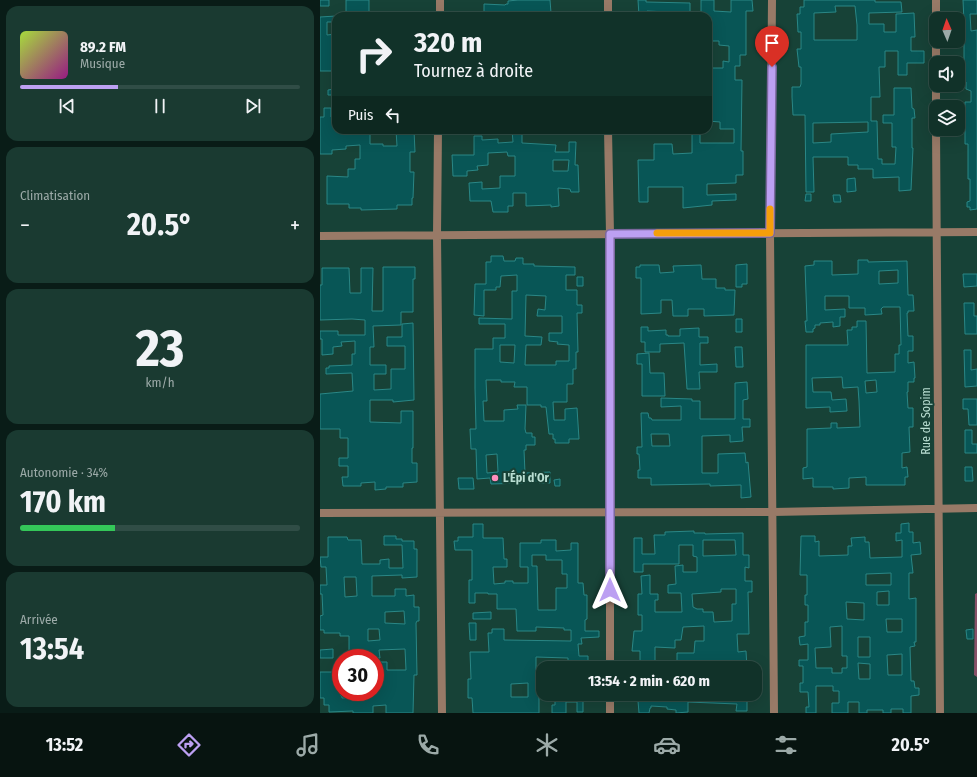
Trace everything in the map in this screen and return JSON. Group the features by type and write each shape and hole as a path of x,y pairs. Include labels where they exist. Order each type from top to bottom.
{"street":[{"path":"440,0 440,12"},
{"path":"608,0 608,12"},
{"path":"772,0 770,233 774,713"},
{"path":"936,0 936,100"},
{"path":"438,134 437,235 442,713"},
{"path":"608,134 610,234 610,661"},
{"name":"Rue de Sopim","path":"936,136 940,713"},
{"path":"320,236 936,231 977,232"},
{"path":"320,513 773,512 977,508"},
{"path":"610,701 610,713"}],"shaded area":[{"path":"977,593 977,677 974,675 975,594"}],"building":[{"path":"320,0 329,0 329,6 320,6"},
{"path":"346,0 369,0 369,12 346,12"},
{"path":"550,0 551,12 484,12 484,4 505,5 508,4 508,1"},
{"path":"638,0 646,0 646,2 690,3 690,12 639,12"},
{"path":"701,0 714,0 714,11 731,12 731,0 752,0 753,11 746,11 746,55 740,55 740,66 735,66 735,80 742,80 741,151 743,151 743,175 736,175 736,183 707,184 707,195 736,194 736,200 712,201 712,205 683,208 683,187 648,187 648,202 639,202 638,160 654,160 654,144 672,144 673,154 692,153 692,134 700,134 700,143 734,143 734,129 720,129 720,122 712,121 712,68 723,68 723,61 729,62 729,46 719,45 719,41 712,41 712,12 701,12"},
{"path":"804,0 875,0 875,2 901,2 902,12 869,13 869,24 884,24 884,32 896,32 896,14 914,13 915,37 911,37 911,51 924,51 924,63 907,63 907,75 898,75 898,51 885,51 885,67 879,67 880,97 871,97 871,121 877,121 878,159 882,159 882,164 895,164 896,147 892,147 892,123 883,123 883,115 894,115 894,88 911,88 912,108 914,109 915,118 912,118 913,148 911,190 899,191 899,177 873,178 873,169 858,169 858,165 848,165 848,157 813,157 814,192 806,192 805,115 793,115 792,97 792,87 800,87 801,84 801,67 799,67 797,49 801,49 801,32 798,32 797,14 800,14 800,7 804,7","holes":["835,6 855,6 857,40 814,40 814,13 836,12","868,122 868,132 831,134 831,142 813,143 813,123"]},
{"path":"963,0 977,0 977,14 970,14 971,31 977,30 977,209 970,210 970,207 967,207 967,202 970,201 970,179 968,179 968,144 965,144 965,102 971,102 971,91 966,89 965,82 965,12 964,12"},
{"path":"332,16 332,22 327,22 327,35 332,34 332,71 320,71 320,17"},
{"path":"332,89 332,95 328,95 328,90"},
{"path":"324,108 331,108 332,134 370,134 370,144 397,146 396,134 414,134 415,152 410,152 410,172 414,172 412,205 397,205 397,209 361,210 361,208 349,208 349,204 327,204 327,176 348,177 348,169 355,169 355,159 360,159 360,145 346,146 346,149 332,150 332,154 320,154 320,117 324,117"},
{"path":"512,134 522,134 522,143 556,145 555,152 569,152 569,142 576,142 575,165 578,165 579,192 571,192 570,189 558,188 559,206 551,207 551,205 526,206 526,193 513,193 513,206 508,206 508,212 493,212 491,201 470,201 469,183 482,182 482,189 500,188 500,176 515,176 515,156 508,156 507,152 488,153 488,165 477,166 478,170 467,171 467,176 453,176 452,155 474,155 474,136 482,136 482,140 498,139 498,143 513,142","holes":["553,160 569,160 568,171 553,171"]},
{"path":"855,178 856,191 847,192 847,179"},
{"path":"806,194 811,194 811,201 805,201"},
{"path":"833,195 840,195 841,202 834,202"},
{"path":"491,256 503,256 504,261 515,261 516,258 523,258 523,264 534,264 534,266 575,267 575,275 566,275 566,290 577,290 577,305 582,305 582,313 577,313 578,352 576,352 576,369 573,369 573,384 567,384 567,402 553,402 554,420 565,420 565,409 577,408 579,439 569,439 569,443 555,443 553,434 549,434 546,407 541,407 541,405 527,405 527,387 514,387 515,382 486,380 487,401 483,401 484,421 504,421 504,410 518,409 517,405 526,405 525,429 526,433 532,433 532,437 535,437 535,445 526,445 526,450 524,450 525,473 550,472 550,483 525,481 525,483 491,484 490,478 477,479 476,449 471,449 470,429 476,429 475,349 493,349 493,338 505,338 505,324 479,324 479,318 512,319 512,291 517,291 517,275 501,276 500,287 496,287 496,290 484,290 484,316 474,315 475,284 486,284 486,262 491,262","holes":["526,295 546,296 545,310 538,309 537,316 562,316 562,333 549,333 549,341 558,342 557,344 569,345 569,361 556,361 556,365 525,365 526,345 541,345 542,337 525,336","500,345 515,345 514,363 500,362","497,454 498,472 487,473 486,455"]},
{"path":"858,260 868,260 868,262 907,261 908,295 913,295 914,311 908,311 907,313 908,336 913,336 913,351 908,351 908,363 914,362 915,378 914,382 908,382 907,392 908,408 913,408 913,427 909,427 910,452 902,453 902,468 907,467 908,477 905,477 905,485 866,485 866,477 849,478 849,488 833,489 833,487 813,487 813,478 803,479 803,468 807,467 807,429 831,428 831,423 837,423 837,428 860,427 859,401 858,387 843,388 842,377 812,378 813,392 831,392 832,400 846,399 847,411 830,412 830,407 806,408 806,345 848,345 847,330 852,330 852,327 857,327 857,321 866,321 867,373 895,372 895,354 899,354 899,345 901,345 900,307 883,307 881,309 882,314 865,315 865,308 849,308 849,296 825,296 825,310 845,309 845,317 840,317 840,326 833,327 833,322 820,323 820,325 815,325 813,332 806,332 805,266 814,265 814,261 832,261 832,275 858,274","holes":["898,270 898,283 879,284 879,271","876,380 877,392 866,393 865,381"]},
{"path":"747,264 747,284 742,284 742,287 736,287 736,265"},
{"path":"640,265 659,265 660,273 674,272 673,266 701,265 702,279 716,279 716,288 735,290 734,315 704,316 704,309 688,309 688,316 673,316 672,300 661,300 661,313 641,314 641,278 636,278 636,267 640,267"},
{"path":"383,267 415,267 415,279 413,279 413,312 401,312 401,325 373,326 374,347 370,347 370,365 386,365 386,374 374,374 374,390 391,389 391,369 405,369 405,346 387,346 387,337 402,337 402,324 413,323 414,400 393,402 393,400 370,400 370,422 401,423 401,411 413,411 412,463 417,463 417,482 403,483 403,487 386,487 386,489 375,490 375,482 361,483 361,486 343,486 342,477 348,477 348,466 339,466 339,458 348,458 348,438 340,438 340,429 320,429 320,394 353,391 352,373 326,374 326,368 329,368 329,366 352,365 352,354 355,354 355,341 341,342 342,346 333,347 333,354 322,355 322,339 320,339 320,331 338,331 338,335 365,335 365,320 320,320 320,285 322,285 322,268 349,268 350,293 361,293 361,268 373,268 372,311 383,311"},
{"path":"963,274 977,274 977,286 964,287"},
{"path":"577,277 583,277 583,286 577,286"},
{"path":"964,303 974,303 974,316 977,316 977,334 965,334"},
{"path":"736,319 742,319 742,332 736,332"},
{"path":"641,327 648,327 648,331 666,330 666,335 668,336 680,336 680,329 699,328 699,337 708,337 708,343 700,343 700,365 717,364 717,372 699,372 700,389 687,389 684,343 660,344 660,352 645,352 645,342 641,342"},
{"path":"735,347 742,347 743,367 736,367"},
{"path":"964,350 971,350 971,370 977,369 977,386 965,387"},
{"path":"649,353 650,373 664,373 665,396 642,396 642,364 637,364 637,354"},
{"path":"747,382 748,399 743,400 743,419 750,419 750,427 742,427 743,441 730,442 730,435 702,436 702,473 718,473 718,454 745,453 746,463 748,462 751,497 741,498 741,485 651,485 651,478 638,478 638,470 640,470 637,447 642,447 641,413 648,413 649,418 652,420 681,420 681,406 661,407 661,398 692,399 692,401 700,401 700,419 735,419 735,383","holes":["651,434 669,434 670,446 652,446"]},
{"path":"963,399 977,399 977,425 969,425 968,409 963,409"},
{"path":"965,430 972,430 972,444 977,444 977,453 965,453"},
{"path":"965,467 972,467 973,481 965,481"},
{"path":"458,478 473,478 474,489 459,489"},
{"path":"560,479 560,486 555,486 554,480"},
{"path":"909,523 909,532 913,532 913,543 920,542 921,554 911,555 913,573 909,573 909,599 916,598 916,642 914,642 915,646 910,647 911,681 914,681 915,688 919,688 919,695 911,696 911,713 903,713 903,709 891,709 891,713 883,713 883,710 867,710 867,713 859,713 859,702 848,702 848,713 832,713 832,703 839,703 839,691 833,691 833,686 816,686 816,713 806,713 806,707 809,707 808,692 800,692 800,683 803,683 803,666 799,666 799,660 808,660 808,644 800,645 799,637 805,636 805,622 808,622 808,605 805,605 805,595 807,595 807,575 800,575 801,536 815,536 815,542 819,541 819,556 848,555 848,546 852,546 851,538 865,537 865,542 869,542 870,558 902,557 902,540 896,541 896,533 901,533 901,524","holes":["891,573 891,585 866,585 866,574","889,591 889,605 877,605 877,592","846,602 864,603 864,620 847,619","886,619 902,619 902,632 887,632","842,626 842,656 847,656 847,668 842,668 842,673 832,673 832,668 816,668 815,648 831,647 830,627","858,637 870,637 870,657 858,657","902,654 902,675 888,675 887,655","858,663 870,664 870,679 859,679"]},
{"path":"473,524 483,524 483,538 503,538 504,559 507,559 507,567 493,567 494,584 505,583 505,581 513,581 513,583 528,583 528,567 520,567 520,543 541,543 541,540 556,540 556,551 571,550 571,543 578,543 578,583 583,583 584,595 587,595 587,619 585,620 585,631 599,631 599,637 581,638 582,644 578,644 579,656 588,656 588,661 568,661 568,658 536,657 536,701 539,701 539,713 473,713 472,698 468,698 468,679 471,679 470,652 489,652 488,633 492,633 492,629 504,629 504,640 571,641 571,630 564,630 564,628 536,627 536,631 517,631 516,609 497,609 497,594 475,593 475,603 469,603 469,580 472,580 472,550 455,550 454,541 458,541 458,537 473,537","holes":["532,555 546,555 546,560 562,560 562,574 567,574 567,588 556,588 556,610 538,610 537,566 532,566","528,683 528,697 511,697 511,684"]},
{"path":"694,531 694,533 705,534 743,533 743,555 749,555 749,568 745,567 745,581 752,581 752,592 748,592 749,634 737,634 738,652 746,651 747,661 677,661 677,653 694,653 695,641 704,641 704,626 683,627 681,640 675,640 675,648 655,647 655,661 640,661 640,651 632,651 634,631 642,631 642,615 638,615 638,594 642,594 641,576 650,575 650,594 658,594 658,600 655,600 655,612 682,612 681,593 668,593 668,585 676,584 675,566 683,565 683,572 697,572 697,557 693,556 693,545 679,545 679,564 643,564 643,572 634,572 634,538 642,538 642,554 655,554 654,535 665,535 665,532","holes":["703,540 735,540 736,555 703,556","721,589 736,589 736,604 732,604 732,621 714,622 713,612 703,612 703,609 693,607 692,594 721,592"]},
{"path":"384,536 396,536 396,539 402,539 402,541 414,541 414,549 417,549 417,577 402,578 402,575 372,576 372,596 395,596 395,589 406,589 406,596 414,595 414,607 419,607 419,621 416,623 417,675 414,675 413,713 386,713 386,705 373,706 373,713 353,713 353,711 329,712 329,705 324,705 324,698 320,698 320,672 332,672 332,701 384,701 384,662 387,662 387,670 406,670 405,649 349,649 349,636 340,636 340,633 324,633 324,630 320,630 320,616 323,615 320,585 327,585 326,567 321,567 320,557 328,557 328,537 347,537 348,540 361,540 362,564 380,564 380,560 389,559 389,568 403,568 402,545 384,545","holes":["344,577 356,577 357,596 345,597","404,611 405,624 385,623 385,612","368,629 379,629 380,640 368,641"]},
{"path":"491,612 491,619 473,619 473,613"},
{"path":"469,623 476,623 476,640 470,640"},
{"path":"973,629 973,639 967,639 966,630"},
{"path":"332,649 332,658 320,658 320,650"},
{"path":"555,701 583,701 583,712 577,712 577,702 566,702 566,713 552,713 552,705 555,705"},
{"path":"638,701 747,701 747,711 736,711 737,704 688,702 688,712 676,713 676,710 667,709 667,707 651,706 649,713 639,713"}],"slow traffic":[{"path":"657,233 770,233 770,209"}],"place":[{"name":"L'Épi d'Or","path":"495,478"}],"route":[{"path":"610,590 610,234 770,233 772,67"}]}
